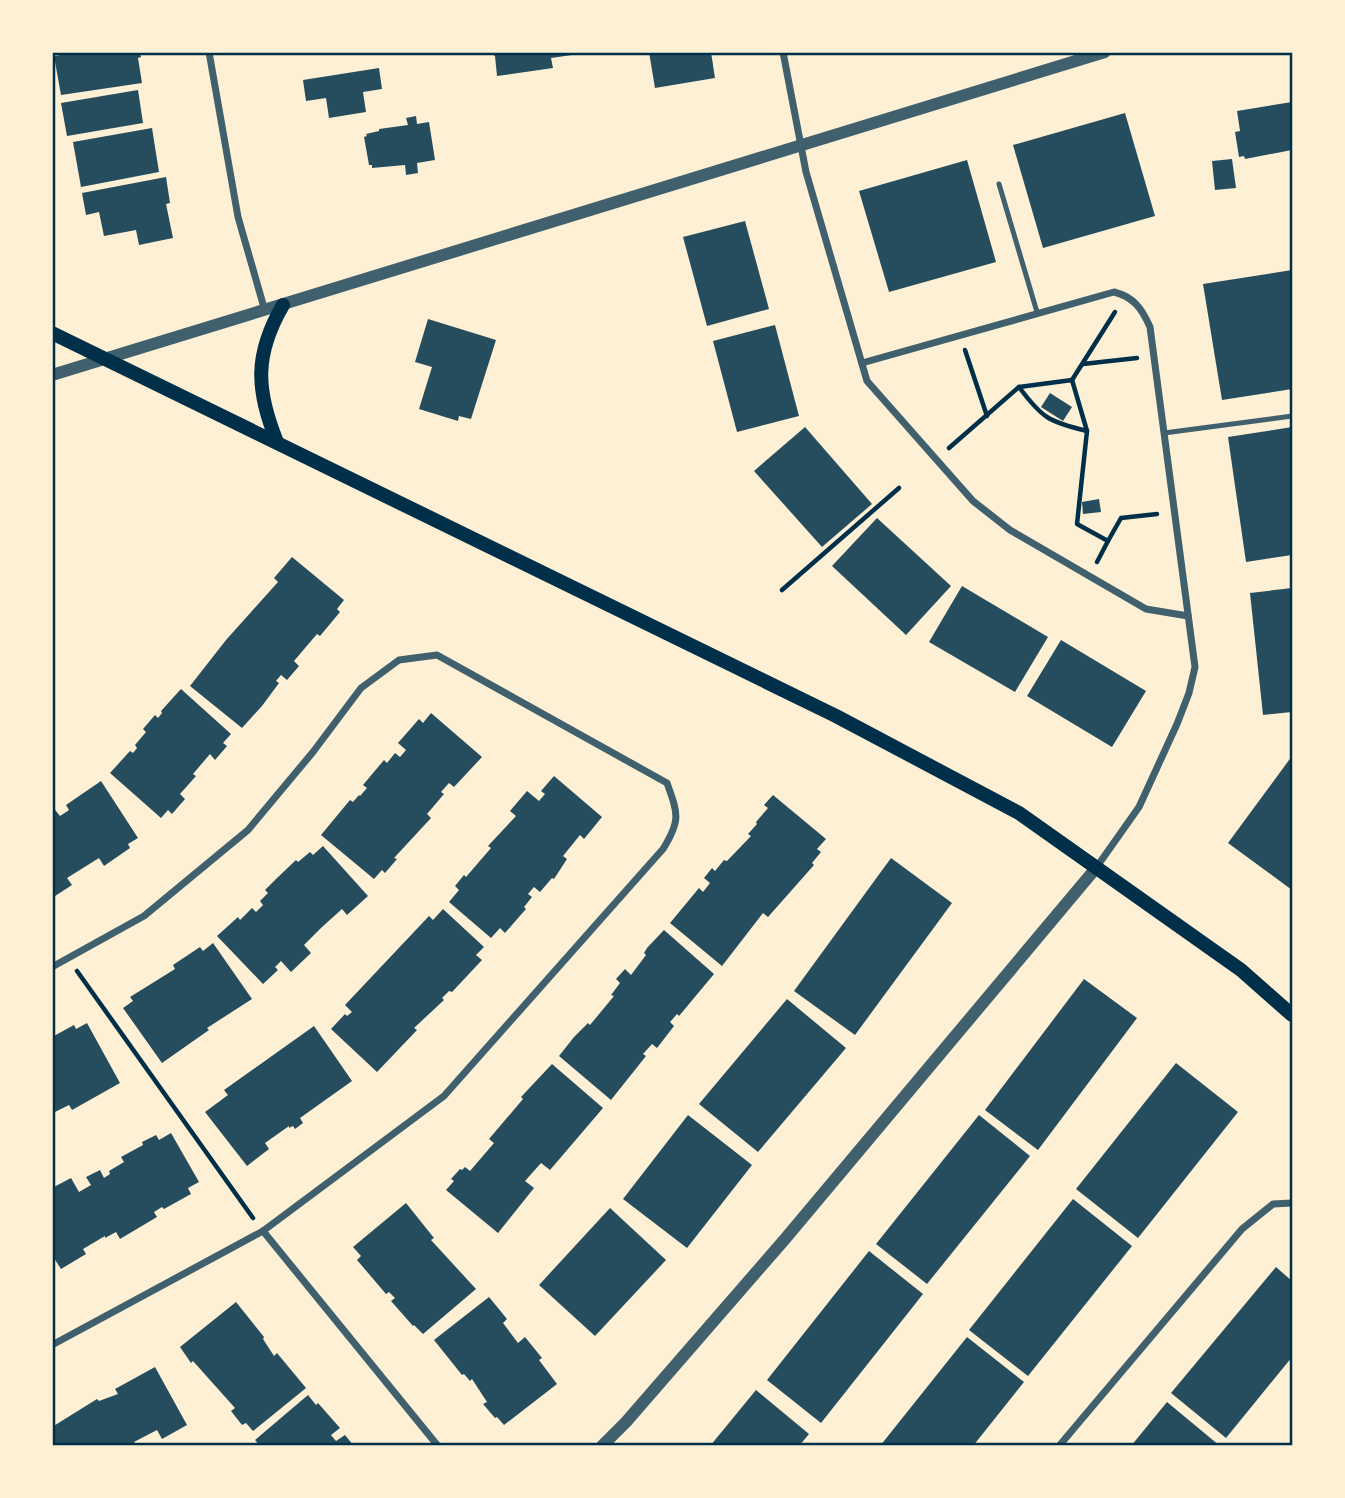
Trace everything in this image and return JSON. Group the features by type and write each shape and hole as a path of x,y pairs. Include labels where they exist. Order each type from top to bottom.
{"main road":[{"path":"277,442 268,418 260,376 263,347 283,305"},
{"path":"52,333 836,716 1020,813 1241,970 1293,1015"}],"street":[{"path":"209,52 237,217 265,310"},
{"path":"783,52 806,172 867,381 973,501 1010,530 1146,609 1188,616"},
{"path":"52,375 1105,52"},
{"path":"602,1446 785,1239 1096,868 1139,807 1189,693 1195,667 1150,327 1142,309 1126,295 1114,292 862,363"},
{"path":"52,967 144,916 247,830 313,752 361,688 399,660 437,655 667,783 676,809 675,829 663,849 444,1096 263,1231 52,1345"},
{"path":"1059,1446 1242,1228 1273,1204 1293,1203"},
{"path":"263,1231 438,1446"}],"lane":[{"path":"999,184 1037,312"},
{"path":"1164,433 1293,416"}],"path":[{"path":"1108,541 1077,523 1087,431 1072,380 1115,312"},
{"path":"964,347 986,416"},
{"path":"1082,364 1138,358"},
{"path":"946,451 1019,387 1072,380"},
{"path":"1019,387 1036,410 1056,424 1087,431"},
{"path":"782,590 899,488"},
{"path":"1097,564 1121,518 1159,514"},
{"path":"68,958 263,1231"}],"building":[{"path":"78,52 140,52 141,57 138,58 142,83 61,95 54,56"},
{"path":"489,52 579,54 551,58 553,68 497,76 495,56"},
{"path":"649,52 711,52 715,78 655,88"},
{"path":"379,68 382,89 363,92 366,112 329,118 326,98 306,101 303,80"},
{"path":"138,90 143,123 67,136 61,103"},
{"path":"1292,102 1292,150 1245,159 1244,156 1239,157 1235,132 1240,131 1237,111"},
{"path":"1125,113 1155,216 1043,248 1013,145"},
{"path":"416,116 417,124 429,122 435,160 417,163 418,173 406,175 405,165 372,168 372,165 369,165 364,137 366,134 379,129 408,125 406,118"},
{"path":"152,128 159,172 81,187 73,142"},
{"path":"1232,159 1236,188 1215,190 1212,161"},
{"path":"967,160 996,262 889,292 859,191"},
{"path":"166,177 170,203 166,204 173,238 139,245 136,230 104,236 99,212 86,215 82,193"},
{"path":"745,221 769,309 707,326 683,237"},
{"path":"1292,270 1292,389 1222,400 1203,284"},
{"path":"428,319 496,340 471,419 459,416 458,421 419,409 432,367 415,362"},
{"path":"775,325 799,416 737,432 713,341"},
{"path":"1050,393 1072,407 1063,421 1041,407"},
{"path":"805,427 872,504 822,547 754,471"},
{"path":"1292,427 1292,555 1246,562 1228,437"},
{"path":"1099,499 1101,512 1083,514 1082,502"},
{"path":"877,518 951,586 906,635 832,566"},
{"path":"292,557 344,600 337,609 340,612 294,661 299,666 287,680 281,675 276,681 279,683 242,728 190,686 226,640 278,582 274,578"},
{"path":"962,586 1048,637 1015,692 929,642"},
{"path":"1292,588 1292,712 1263,715 1250,593"},
{"path":"1061,640 1146,691 1112,747 1027,696"},
{"path":"181,689 231,734 223,743 227,746 215,760 210,754 193,774 196,776 180,794 185,799 172,814 168,810 161,818 110,773 130,751 133,753 137,748 135,745 146,732 143,729 155,715 158,718"},
{"path":"431,713 482,757 454,787 449,783 441,792 444,794 427,814 431,818 394,858 397,859 385,873 382,870 374,879 321,835 350,800 353,802 367,788 363,785 384,760 387,763 395,753 400,757 406,750 398,743 419,719 423,723"},
{"path":"1292,756 1292,890 1228,843"},
{"path":"554,776 602,817 584,839 580,835 563,856 567,859 554,879 540,892 534,887 528,894 532,897 524,907 526,909 505,933 500,928 491,938 449,902 459,890 455,886 464,875 466,877 491,848 488,846 516,816 510,811 527,791 539,801 545,794 541,791"},
{"path":"101,781 138,838 128,844 130,848 104,866 99,858 67,878 72,885 52,898 52,806 60,816 69,810 66,805"},
{"path":"773,795 826,839 817,849 821,852 812,863 814,865 768,917 763,913 722,966 670,923 699,888 703,892 710,883 704,878 712,868 715,871 751,836 748,834 768,808 764,805"},
{"path":"323,846 368,896 347,915 342,909 322,927 304,945 311,953 291,972 281,961 275,967 278,970 263,984 217,936 252,908 256,912 263,905 260,901 268,893 265,890 276,879 296,860 298,862 310,852 313,855"},
{"path":"891,858 952,903 855,1035 794,991"},
{"path":"443,909 484,947 476,955 482,960 452,992 449,991 442,998 444,1000 414,1028 417,1030 377,1072 331,1029 345,1014 347,1016 352,1012 345,1005 429,916 433,920"},
{"path":"664,930 714,974 679,1016 677,1014 670,1022 674,1026 657,1048 652,1044 643,1054 646,1056 611,1100 559,1056 614,996 611,995 620,983 616,979 625,969 631,975 646,955 644,953 647,948"},
{"path":"213,943 252,999 207,1028 209,1030 162,1063 123,1008 133,1001 130,997 175,969 173,965 200,947 203,951"},
{"path":"1084,979 1137,1018 1038,1150 985,1110"},
{"path":"787,999 846,1048 758,1152 699,1104"},
{"path":"87,1023 120,1083 72,1110 69,1105 53,1113 52,1037 74,1025 76,1029"},
{"path":"314,1026 352,1081 300,1118 303,1123 295,1129 289,1126 265,1143 269,1149 247,1166 205,1112 228,1095 224,1090"},
{"path":"1176,1063 1238,1112 1138,1238 1076,1189"},
{"path":"552,1064 603,1108 550,1170 541,1163 525,1181 534,1188 498,1233 446,1190 460,1169 465,1167 470,1171 494,1143 489,1139 523,1099 521,1097"},
{"path":"688,1115 752,1165 687,1248 623,1199"},
{"path":"979,1115 1030,1156 927,1284 876,1244"},
{"path":"171,1133 199,1182 188,1188 191,1194 154,1212 157,1217 120,1239 116,1232 105,1236 83,1249 86,1254 61,1269 52,1255 52,1188 71,1178 79,1192 91,1185 86,1177 100,1170 104,1178 110,1174 109,1171 124,1162 121,1157 143,1145 142,1142 156,1135 159,1140"},
{"path":"1073,1199 1132,1246 1028,1376 969,1330"},
{"path":"406,1203 434,1238 431,1240 476,1289 423,1334 391,1301 395,1298 389,1292 386,1294 357,1260 361,1256 353,1247"},
{"path":"610,1208 666,1260 595,1336 539,1285"},
{"path":"869,1251 923,1294 821,1423 767,1380"},
{"path":"1276,1267 1292,1281 1292,1357 1226,1438 1171,1393"},
{"path":"489,1297 507,1319 503,1323 518,1343 525,1337 542,1358 539,1360 557,1384 504,1425 483,1404 487,1402 472,1379 470,1381 462,1375 434,1340"},
{"path":"236,1302 264,1337 274,1356 277,1353 306,1388 253,1431 246,1423 242,1425 231,1411 235,1408 193,1361 191,1363 180,1347"},
{"path":"967,1337 1024,1382 973,1446 880,1446"},
{"path":"155,1367 187,1425 162,1439 157,1430 134,1442 137,1446 52,1446 52,1427 97,1399 99,1401 118,1394 115,1389"},
{"path":"756,1390 809,1434 799,1446 710,1446"},
{"path":"308,1395 340,1428 331,1435 336,1441 345,1435 354,1446 260,1446 255,1440"},
{"path":"1167,1402 1220,1446 1131,1446"}]}
